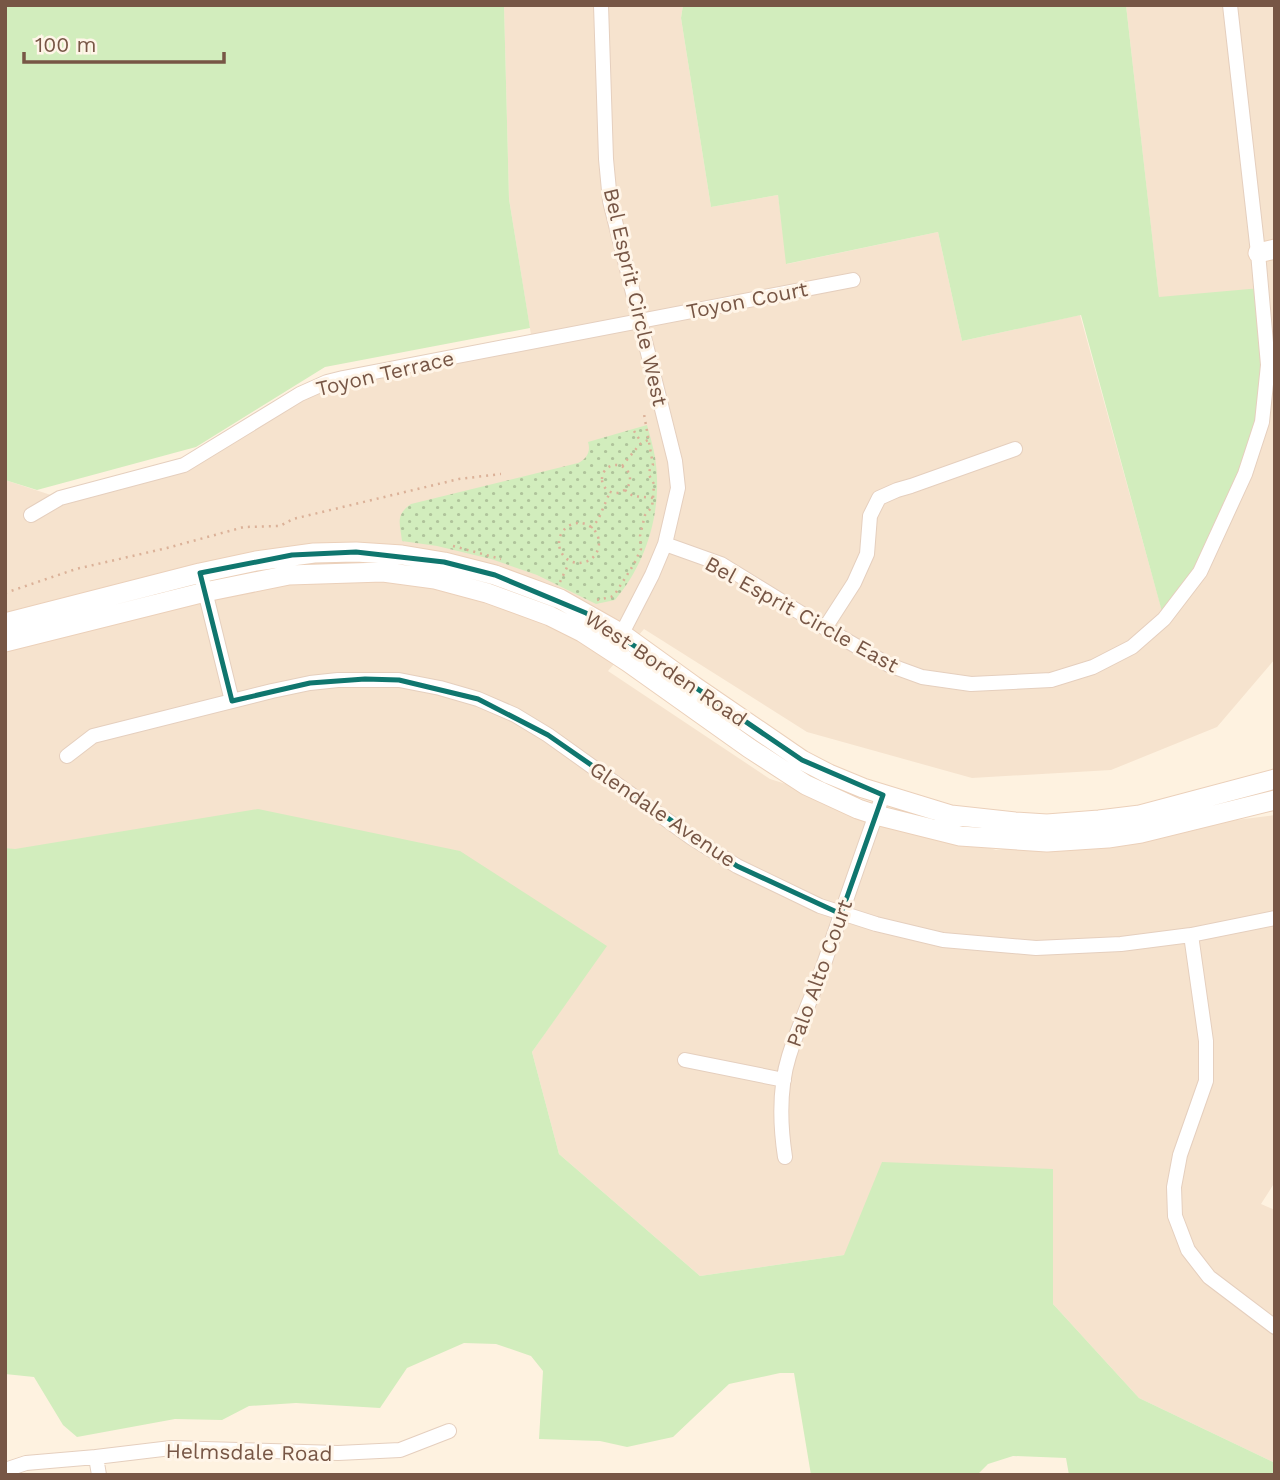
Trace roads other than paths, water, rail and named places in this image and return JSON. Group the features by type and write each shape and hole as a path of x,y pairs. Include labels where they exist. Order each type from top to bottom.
{"main road":[{"name":"West Borden Road","path":"5,642 202,582 256,561 314,553 402,555 495,575 577,608 749,748 806,785 876,815 960,836 1047,842 1141,833 1275,800"},
{"name":"West Borden Road","path":"5,622 202,582"},
{"name":"West Borden Road","path":"617,643 694,686 802,760 829,774 883,795 951,816 1047,824 1099,820 1140,815 1275,779"}],"street":[{"name":"Bel Esprit Circle West","path":"601,5 610,201 675,461 678,488 665,544 617,643"},
{"name":"Bel Esprit Circle East","path":"665,544 722,564 888,664 922,677 971,684 1051,680 1093,667 1132,647 1164,619 1200,572 1245,474 1262,422 1268,365 1266,251 1230,5"},
{"name":"Toyon Court","path":"640,320 853,281"},
{"name":"Toyon Terrace","path":"31,515 60,498 184,465 300,394 327,382 640,320"},
{"path":"825,628 853,583 867,554 870,516 879,498 897,489 1015,449"},
{"path":"202,582 232,701"},
{"name":"Glendale Avenue","path":"67,756 93,736 310,683 365,679 399,680 478,699 515,715 548,735 692,838 737,866 820,906 876,925 943,940 1035,948 1121,944 1191,935 1275,918"},
{"name":"Palo Alto Court","path":"785,1157 781,1108 789,1058 883,795"},
{"path":"1191,935 1206,1041 1206,1081 1180,1156 1174,1186 1175,1216 1188,1250 1209,1277 1275,1327"},
{"path":"685,1060 784,1080"},
{"name":"Helmsdale Road","path":"5,1470 26,1463 171,1448 338,1453 400,1450 449,1431"},
{"path":"96,1457 99,1475"}]}
